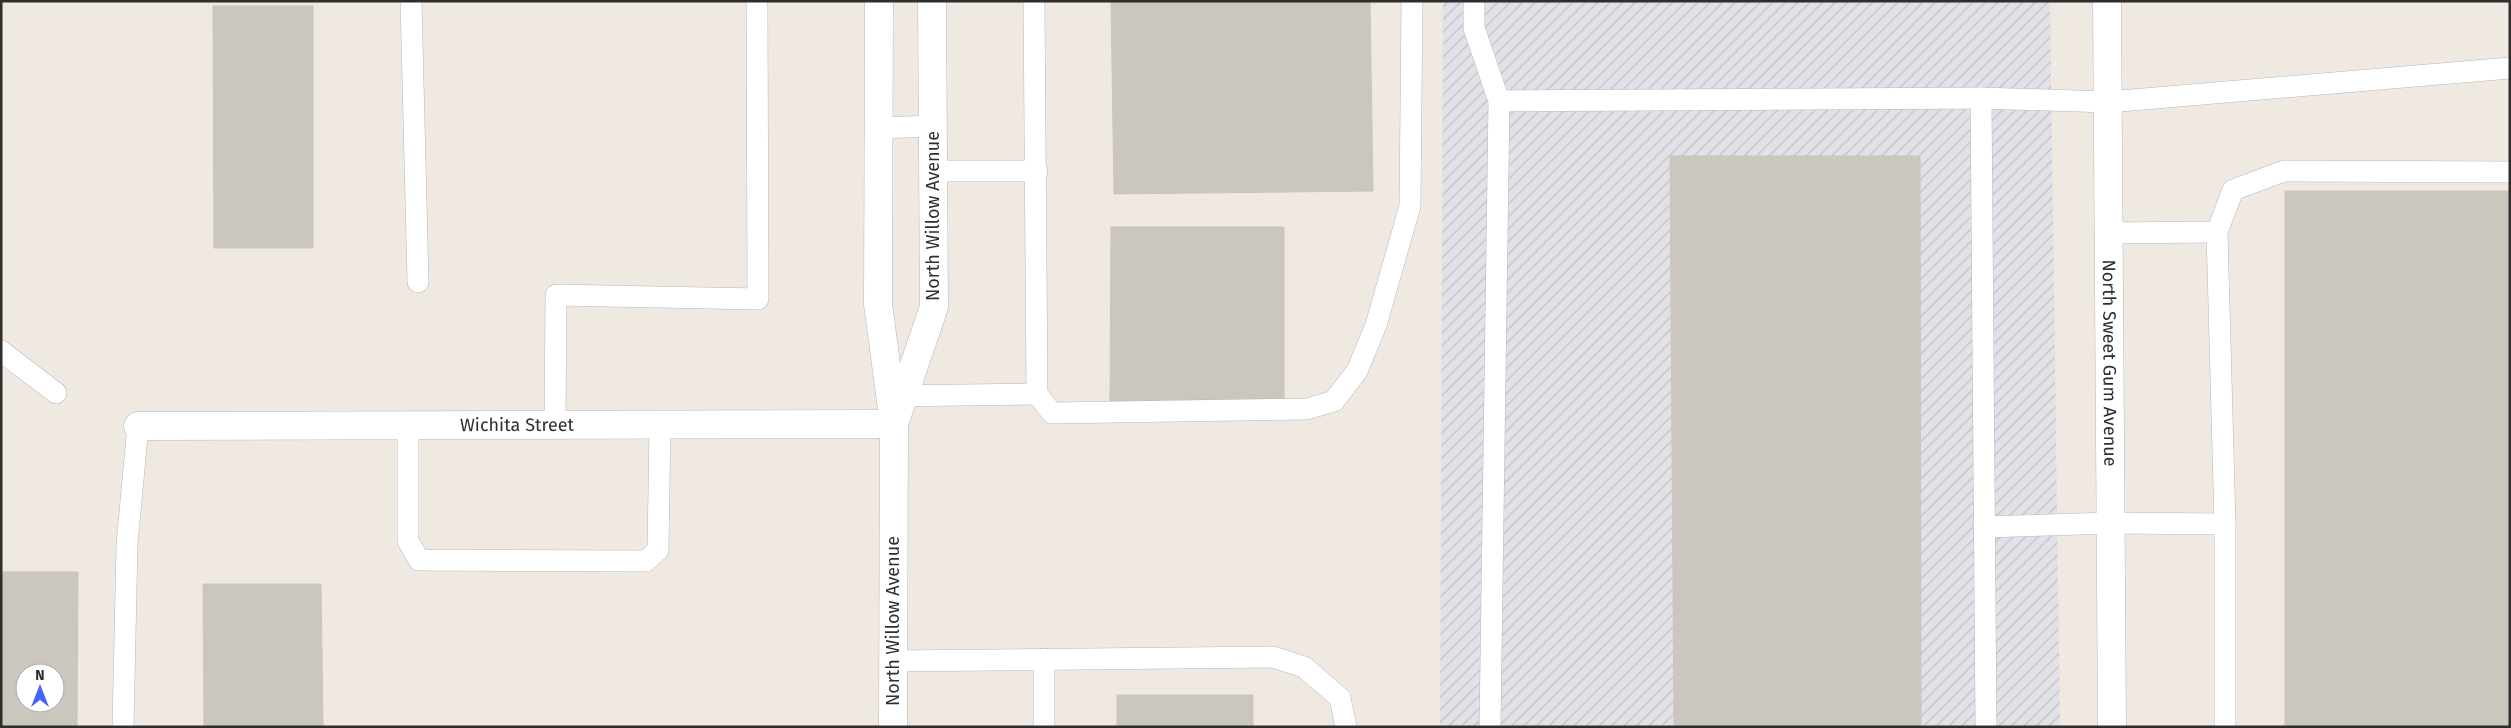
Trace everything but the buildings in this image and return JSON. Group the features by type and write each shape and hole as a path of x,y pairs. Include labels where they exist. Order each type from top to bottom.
{"street":[{"name":"North Willow Avenue","path":"879,1 878,304 897,396"},
{"name":"North Willow Avenue","path":"893,727 894,424 897,396 934,307 932,1"},
{"name":"North Sweet Gum Avenue","path":"2107,1 2112,727"},
{"name":"Wichita Street","path":"138,426 894,424"}],"lane":[{"path":"411,1 418,282"},
{"path":"554,426 556,295 758,298 757,1"},
{"path":"1034,1 1037,172 1037,394 1052,413 1307,409 1334,401 1357,371 1376,325 1410,206 1412,1"},
{"path":"1474,1 1474,28 1499,101 1490,727"},
{"path":"1499,101 1981,98 2108,102 2510,68"},
{"path":"1981,98 1986,727"},
{"path":"879,128 933,126"},
{"path":"933,171 1037,172"},
{"path":"2225,727 2225,524 2217,232 2233,190 2284,171 2510,172"},
{"path":"2108,233 2217,232"},
{"path":"1,351 56,392"},
{"path":"897,396 1037,394"},
{"path":"123,727 127,544 138,426"},
{"path":"408,426 408,541 419,560 646,561 658,550 660,426"},
{"path":"1984,526 2111,523 2225,524"},
{"path":"893,660 1273,657 1304,667 1340,698 1346,727"},
{"path":"1044,659 1044,727"}],"shaded area":[{"path":"1443,1 2050,1 2060,727 1440,727"}]}
